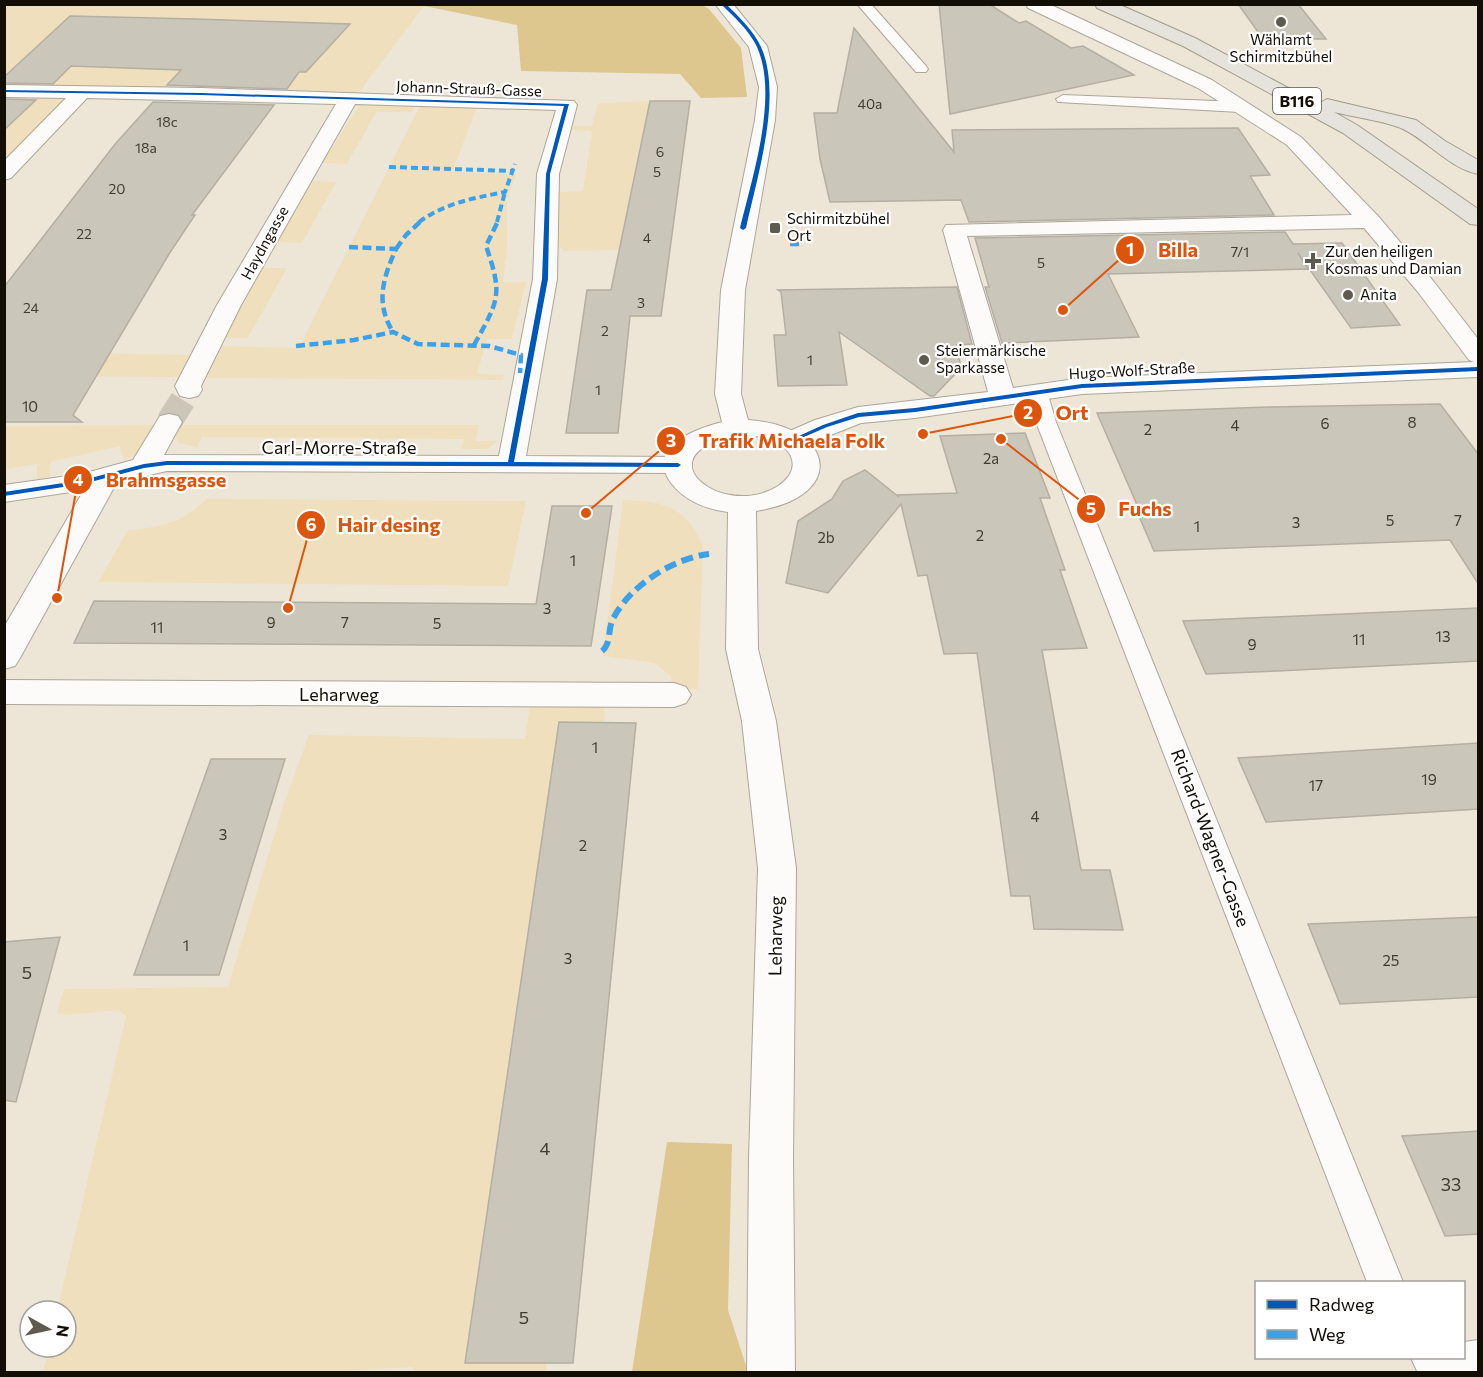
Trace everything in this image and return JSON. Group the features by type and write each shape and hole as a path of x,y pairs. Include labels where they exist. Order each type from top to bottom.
{"main road":[{"name":"B116","path":"1103,4 1189,42 1350,129 1479,219"},
{"path":"1286,95 1409,124 1438,145 1479,168"}],"street":[{"path":"723,4 759,46 768,87 765,120 733,290 728,394 737,427"},
{"path":"1034,4 1175,69 1294,141 1370,221 1479,355"},
{"name":"Johann-Strauß-Gasse","path":"4,92 82,92 567,105 548,174 545,279 511,464"},
{"path":"4,174 82,92"},
{"name":"Haydngasse","path":"189,388 229,305 348,99"},
{"path":"1003,398 954,230 1370,221"},
{"name":"Hugo-Wolf-Straße","path":"793,440 825,426 858,416 1093,386 1479,369"},
{"path":"144,466 169,422"},
{"path":"737,427 758,428 793,440 803,451 808,463 806,475 798,486 783,496 764,502 742,504 722,502 704,496 689,487 681,476 678,465 681,453 689,443 711,432 737,427"},
{"name":"Carl-Morre-Straße","path":"4,494 167,463 678,465"},
{"path":"4,658 12,629 106,476"},
{"name":"Leharweg","path":"742,504 742,649 759,721 777,868 771,1158 771,1372"},
{"name":"Leharweg","path":"4,692 674,696"}],"lane":[{"path":"863,4 921,69"},
{"path":"1063,99 1240,107"},
{"name":"Richard-Wagner-Gasse","path":"1039,392 1046,422 1385,1281"},
{"path":"1433,1359 1447,1363 1479,1359"}],"shaded area":[{"path":"371,4 424,6 357,95 5,86 5,5"},
{"path":"371,5 702,5 709,9 741,48 747,97 701,98 680,74 521,71 517,25 424,6"},
{"path":"5,95 62,95 70,100 5,162"},
{"path":"650,101 620,250 565,251 559,247 556,192 583,191 592,131 572,130 572,126 592,126 597,105 602,103"},
{"path":"361,103 416,103 411,112 376,112 347,164 322,163"},
{"path":"421,104 478,105 452,172 516,174 507,201 507,248 503,282 526,282 512,339 487,339 477,374 504,375 503,380 202,378 219,346 299,348"},
{"path":"311,181 336,182 302,243 275,242"},
{"path":"262,268 287,268 248,338 225,338"},
{"path":"5,351 191,355 178,377 5,376"},
{"path":"159,425 137,455 124,460 120,446 50,462 50,477 37,479 37,464 5,469 4,426"},
{"path":"180,425 479,425 475,441 498,441 487,449 461,449 464,439 202,437 197,447 178,443 175,433"},
{"path":"206,499 526,501 508,586 98,582 128,530 150,528 170,522 189,513"},
{"path":"623,500 650,502 672,508 689,522 703,546 698,689 667,690 671,688 671,677 655,663 603,656"},
{"path":"531,699 602,702 605,712 604,723 531,923 509,1055 465,1362 546,1363 546,1372 413,1372 413,1367 326,1372 43,1372 46,1359 78,1359 78,1299 60,1299 126,1016 118,1010 67,1015 57,1013 64,989 228,987 283,806 309,735 525,739"},
{"path":"667,1142 732,1144 728,1310 748,1372 632,1372"}],"building":[{"path":"939,4 989,4 1019,23 1026,21 1071,48 1083,46 1134,75 950,114"},
{"name":"Wählamt Schirmitzbühel","path":"1238,4 1298,4 1326,39 1263,39"},
{"path":"70,16 350,24 306,72 299,72 287,89 167,85 181,70 71,66 53,84 4,83 4,77"},
{"path":"854,28 954,152 952,130 1238,128 1270,175 1250,176 1274,215 969,222 961,200 830,202 820,159 814,113 837,113"},
{"path":"4,99 36,100 4,130"},
{"path":"650,101 690,101 661,316 630,316 618,433 566,433 587,290 611,290"},
{"path":"153,102 274,105 192,215 195,215 169,254 73,415 82,422 4,422 4,287 116,143"},
{"path":"1285,232 1293,244 1342,243 1400,325 1351,328 1298,253 1308,269 1108,274 1139,337 1002,343 985,287 989,287 975,238"},
{"path":"957,287 972,344 957,345 961,368 934,396 930,396 839,332 847,385 778,386 774,335 786,335 781,292 778,290"},
{"path":"1440,404 1479,455 1479,585 1450,540 1154,551 1135,507 1138,507 1097,413 1269,407"},
{"path":"1025,433 1050,498 1040,498 1065,570 1060,570 1087,648 1042,650 1081,870 1110,870 1123,930 1034,929 1030,896 1011,896 977,653 944,654 927,575 918,576 901,504 828,593 786,583 798,521 832,499 843,481 865,470 899,497 898,495 957,493 940,436"},
{"path":"552,506 612,506 591,646 74,643 94,601 536,604"},
{"path":"1479,608 1479,661 1278,671 1206,674 1183,621"},
{"path":"559,722 636,723 573,1363 465,1363"},
{"path":"1479,743 1479,809 1266,822 1238,758"},
{"path":"211,759 285,759 219,975 134,975"},
{"path":"1479,917 1479,997 1340,1004 1308,924"},
{"path":"60,937 16,1102 4,1100 4,942"},
{"path":"1479,1131 1479,1234 1445,1236 1402,1136"}],"tunnel":[{"path":"169,422 189,390"}],"marked path":[{"path":"396,249 418,223 443,207 505,192 515,164"},
{"path":"389,167 513,171"},
{"path":"474,345 492,311 497,293 496,273 486,246 501,213 505,192"},
{"path":"790,244 800,244"},
{"path":"349,247 396,249 384,280 381,301 383,312 393,332"},
{"path":"296,346 354,340 393,332 418,344 489,346 521,355 520,373"},
{"path":"602,651 607,647 612,619 621,606 643,585 684,560 697,555 709,554"}],"cycle path":[{"path":"723,4 759,47 765,66 767,88 763,136 743,228"},
{"path":"4,91 201,94 567,105 548,174 545,279 511,464"},
{"path":"793,440 858,415 915,410 1082,386 1478,369"},
{"path":"4,494 83,482 144,466 167,463 678,465"}],"place":[{"name":"Wählamt Schirmitzbühel","path":"1281,22"},
{"name":"Schirmitzbühel Ort","path":"775,228"},
{"name":"Zur den heiligen Kosmas und Damian","path":"1313,261"},
{"name":"Anita","path":"1348,295"},
{"name":"Billa","path":"1063,310"},
{"name":"Steiermärkische Sparkasse","path":"924,360"},
{"name":"Ort","path":"923,434"},
{"name":"Fuchs","path":"1001,439"},
{"name":"Trafik Michaela Folk","path":"586,513"},
{"name":"Brahmsgasse","path":"57,598"},
{"name":"Hair desing","path":"288,608"}]}
